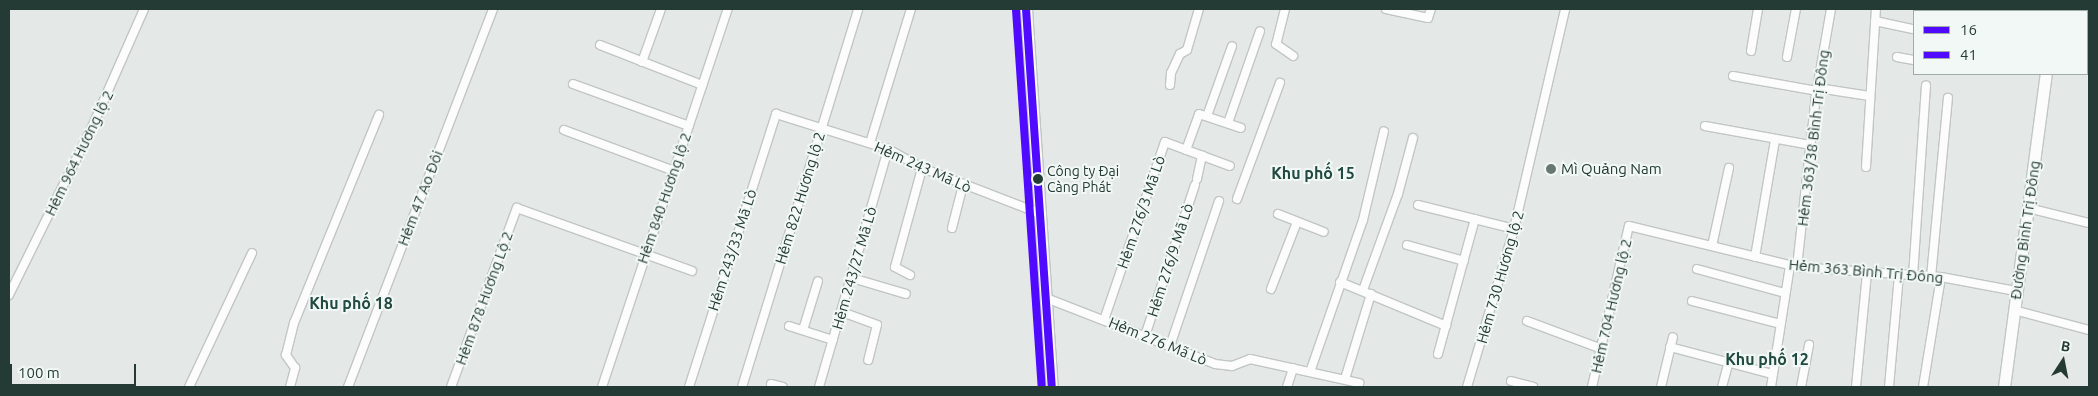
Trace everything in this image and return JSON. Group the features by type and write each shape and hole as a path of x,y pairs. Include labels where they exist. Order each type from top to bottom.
{"main road":[{"path":"1026,9 1054,387"},
{"name":"Đường Bình Trị Đông","path":"2004,387 2046,75"}],"street":[{"name":"Hẻm 964 Hương lộ 2","path":"9,295 102,105 144,9"},
{"name":"Hẻm 47 Ao Đôi","path":"348,387 493,9"},
{"path":"642,62 660,9"},
{"name":"Hẻm 840 Hương lộ 2","path":"602,387 644,254 690,126 728,9"},
{"name":"Hẻm 822 Hương lộ 2","path":"742,387 858,9"},
{"path":"870,143 911,9"},
{"path":"1170,85 1171,73 1180,54 1186,50 1199,9"},
{"path":"1285,9 1276,44 1293,56"},
{"path":"1386,9 1428,18 1431,9"},
{"name":"Hẻm 730 Hương lộ 2","path":"1467,387 1514,229 1530,167 1565,9"},
{"path":"1751,51 1758,9"},
{"path":"1787,57 1796,9"},
{"name":"Hẻm 363/38 Bình Trị Đông","path":"1772,387 1772,374 1785,293 1793,266 1811,145 1817,89 1831,9"},
{"path":"1866,168 1869,96 1876,9"},
{"path":"1875,21 1913,29"},
{"path":"1228,123 1260,30"},
{"path":"600,45 702,85"},
{"path":"1207,116 1232,46"},
{"path":"1897,57 1913,60"},
{"path":"1734,76 1869,96"},
{"path":"1237,199 1280,83"},
{"path":"573,84 690,126"},
{"path":"1913,276 1926,85"},
{"path":"1930,277 1948,98"},
{"name":"Hẻm 243 Mã Lò","path":"776,114 888,148 922,168 1041,214"},
{"name":"Hẻm 243/33 Mã Lò","path":"689,387 776,114"},
{"path":"1186,150 1199,114 1241,128"},
{"path":"290,386 295,368 286,355 294,323 379,115"},
{"path":"1705,126 1811,145"},
{"path":"564,130 674,171"},
{"path":"1310,372 1363,220 1384,131"},
{"path":"1345,379 1367,292 1398,194 1413,138"},
{"path":"1755,257 1775,140"},
{"name":"Hẻm 276/3 Mã Lò","path":"1104,320 1165,142 1230,166"},
{"name":"Hẻm 243/27 Mã Lò","path":"819,387 888,148"},
{"name":"Hẻm 276/9 Mã Lò","path":"1145,336 1196,182 1202,156"},
{"path":"910,275 894,267 922,168"},
{"path":"1712,246 1730,168"},
{"path":"952,228 963,185"},
{"path":"1170,346 1219,201"},
{"path":"1418,205 1514,229"},
{"name":"Hẻm 878 Hương Lộ 2","path":"451,387 517,208 644,254"},
{"path":"2028,208 2089,223"},
{"path":"1278,214 1324,232"},
{"path":"1438,354 1475,219"},
{"path":"1271,289 1298,222"},
{"name":"Hẻm 363 Bình Trị Đông","path":"1629,226 1793,266 1941,278 2016,291"},
{"name":"Hẻm 704 Hương lộ 2","path":"1592,387 1629,226"},
{"path":"1407,245 1464,260"},
{"path":"189,387 252,253"},
{"path":"644,254 692,271"},
{"path":"1697,269 1785,293"},
{"path":"1856,387 1867,273"},
{"path":"1889,387 1899,275"},
{"path":"852,278 906,294"},
{"path":"1923,387 1941,278"},
{"path":"802,330 818,281"},
{"path":"1340,282 1446,326"},
{"name":"Hẻm 276 Mã Lò","path":"1046,298 1215,364 1232,366 1250,359 1359,383"},
{"path":"1692,301 1780,324"},
{"path":"2014,310 2089,330"},
{"path":"842,312 868,318 877,324 868,360"},
{"path":"1526,321 1602,349"},
{"path":"789,326 834,340"},
{"path":"1661,387 1673,337"},
{"path":"1801,387 1809,345"},
{"path":"1670,347 1728,365 1772,374"},
{"path":"1722,387 1728,365"},
{"path":"1288,387 1293,368"},
{"path":"1511,381 1533,387"},
{"path":"771,384 783,387"}],"transit line":[{"name":"16","path":"1026,9 1052,387"},
{"name":"41","path":"1016,10 1042,387"}],"place":[{"name":"Mì Quảng Nam","path":"1551,169"},
{"name":"Công ty Đại Càng Phát","path":"1038,179"}],"district":[{"name":"Khu phố 15","path":"1313,173"},
{"name":"Khu phố 18","path":"351,303"},
{"name":"Khu phố 12","path":"1767,359"}]}
